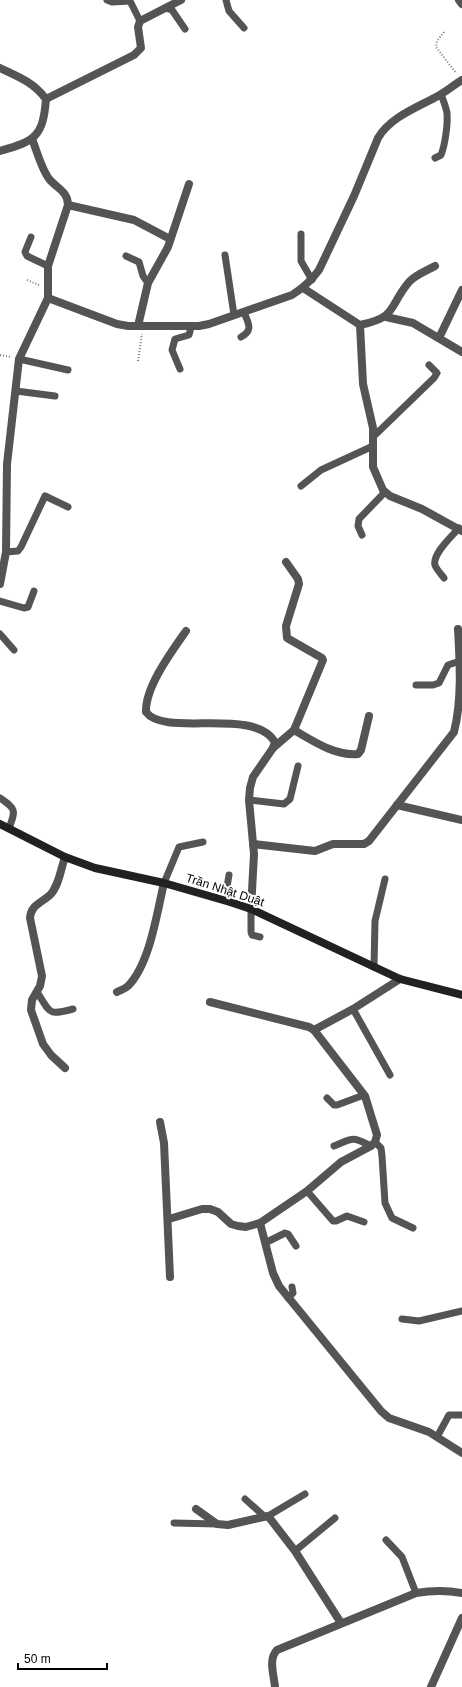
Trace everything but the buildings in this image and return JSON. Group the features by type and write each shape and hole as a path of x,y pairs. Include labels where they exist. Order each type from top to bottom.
{"main road":[{"name":"Trần Nhật Duật","path":"0,824 65,856 95,868 164,883 251,909 400,979 462,995"}],"street":[{"path":"46,99 134,55 141,48 138,27 140,21 181,0"},
{"path":"459,0 462,4"},
{"path":"0,68 28,81 38,89 46,99 43,120 32,139 0,151"},
{"path":"48,298 117,324 191,327 210,324 292,295 312,280 319,270 354,196 383,129 395,120 441,94 460,77"},
{"path":"0,584 6,552 4,464 16,391 19,359 48,298 48,266 68,205 68,198 64,192 50,180 32,139"},
{"path":"140,326 148,283 170,240 189,184"},
{"path":"68,205 134,220 170,240"},
{"path":"303,288 360,325 378,321 386,316 391,311 408,283 414,277 435,266"},
{"path":"439,338 462,290"},
{"path":"386,316 413,323 462,352"},
{"path":"360,325 363,384 374,436 373,467 385,492 390,496 422,509 460,529"},
{"path":"251,909 254,854 249,800 250,788 254,777 274,748 294,730 323,660 287,638 286,626 299,584 298,579 286,562"},
{"path":"253,844 316,851 339,843 364,844 369,841 454,732 460,720 462,706 458,629"},
{"path":"186,631 162,668 148,699 146,712 150,718 166,722 249,726 271,736 275,742 274,748"},
{"path":"294,730 324,747 352,754 358,754 361,750 369,716"},
{"path":"397,805 462,820"},
{"path":"65,856 54,890 33,907 30,912 42,976 37,992 32,1000 31,1010 43,1044 51,1055 65,1068"},
{"path":"117,992 127,987 134,978 145,958 164,883"},
{"path":"314,1030 353,1009 400,979"},
{"path":"169,1219 202,1209 210,1209 218,1212 231,1224 238,1226 246,1227 260,1223 307,1191 341,1162 373,1144 377,1135 364,1095 314,1030 309,1027 210,1002"},
{"path":"160,1122 164,1143 164,1171 169,1219 170,1277"},
{"path":"260,1223 273,1273 279,1286 381,1411 389,1418 420,1428 462,1453"},
{"path":"196,1509 217,1524 228,1525 266,1516 295,1551 341,1623"},
{"path":"275,1687 272,1660 273,1654 277,1650 416,1593 433,1590 447,1590 462,1593"},
{"path":"430,1687 462,1618"}],"lane":[{"path":"107,0 112,2 130,1 140,21"},
{"path":"226,0 229,11 244,28"},
{"path":"164,8 172,10 185,29"},
{"path":"435,158 441,155 443,150 447,119 447,112 441,94"},
{"path":"301,234 301,261 312,280"},
{"path":"31,236 25,252 28,256 48,266"},
{"path":"225,255 234,315"},
{"path":"126,256 139,262 142,268 143,276 148,283"},
{"path":"242,337 248,333 250,329 244,312"},
{"path":"180,369 172,350 175,339 189,335 191,327"},
{"path":"19,359 68,370"},
{"path":"374,436 434,378 437,373 429,365"},
{"path":"16,391 55,396"},
{"path":"301,486 320,470 373,446"},
{"path":"362,535 358,526 359,519 385,492"},
{"path":"6,552 18,551 21,547 45,496 68,507"},
{"path":"444,578 435,566 435,560 437,554 460,529"},
{"path":"0,600 24,608 28,607 34,591"},
{"path":"0,634 14,650"},
{"path":"416,685 433,685 439,683 448,664 460,661"},
{"path":"249,800 284,804 287,802 290,799 298,766"},
{"path":"0,798 13,807 14,810 9,828"},
{"path":"164,883 179,847 203,842"},
{"path":"229,875 227,887 230,902"},
{"path":"374,967 375,921 385,880"},
{"path":"251,909 251,932 252,935 260,937"},
{"path":"37,992 51,1012 56,1013 73,1009"},
{"path":"353,1009 390,1075"},
{"path":"327,1098 334,1105 337,1105 364,1095"},
{"path":"334,1146 353,1138 358,1138 381,1148 385,1203 392,1218 413,1228"},
{"path":"307,1191 333,1221 347,1216 364,1222"},
{"path":"265,1243 285,1233 288,1234 296,1246"},
{"path":"288,1298 293,1293 292,1287"},
{"path":"402,1319 419,1321 462,1311"},
{"path":"437,1437 449,1415 462,1415"},
{"path":"246,1499 266,1516 305,1494"},
{"path":"295,1551 335,1518"},
{"path":"174,1523 217,1524"},
{"path":"386,1540 402,1557 416,1593"}],"path":[{"path":"444,32 437,41 436,47 460,77"},
{"path":"138,361 140,326"}]}
